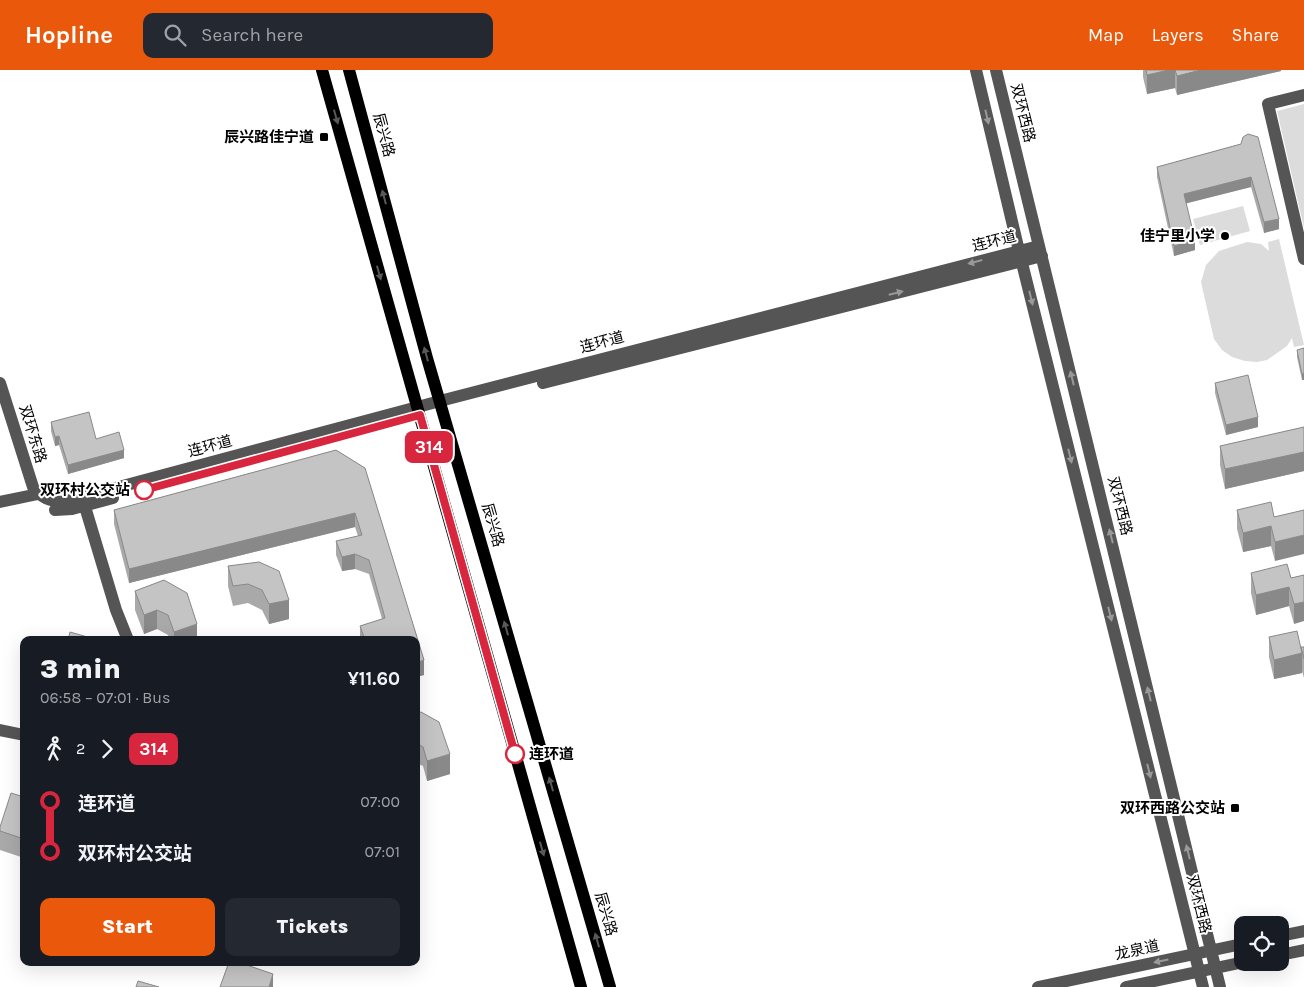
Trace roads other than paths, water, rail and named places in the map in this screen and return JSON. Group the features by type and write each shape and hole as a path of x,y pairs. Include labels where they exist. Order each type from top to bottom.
{"main road":[{"path":"322,70 581,987"},
{"name":"辰兴路","path":"349,70 441,405 610,987"}],"street":[{"name":"双环西路","path":"976,70 1020,256 1203,987"},
{"name":"双环西路","path":"996,70 1220,987"},
{"path":"1303,253 1268,104 1304,95"},
{"name":"连环道","path":"34,494 37,502 52,509 72,509 84,501 418,411 1041,251"},
{"name":"双环东路","path":"0,383 34,494"},
{"name":"双环东路","path":"0,404 23,483 34,494"},
{"path":"0,502 34,494"},
{"path":"84,501 116,610 126,636"},
{"path":"0,730 20,733"},
{"path":"1289,934 1304,931"},
{"name":"龙泉道","path":"1038,987 1234,946"},
{"path":"1289,953 1304,950"},
{"path":"1126,987 1234,964"}],"place":[{"name":"辰兴路佳宁道","path":"324,137"},
{"name":"佳宁里小学","path":"1225,236"},
{"name":"双环村公交站","path":"144,490"},
{"name":"连环道","path":"515,754"},
{"name":"双环西路公交站","path":"1235,808"}]}
